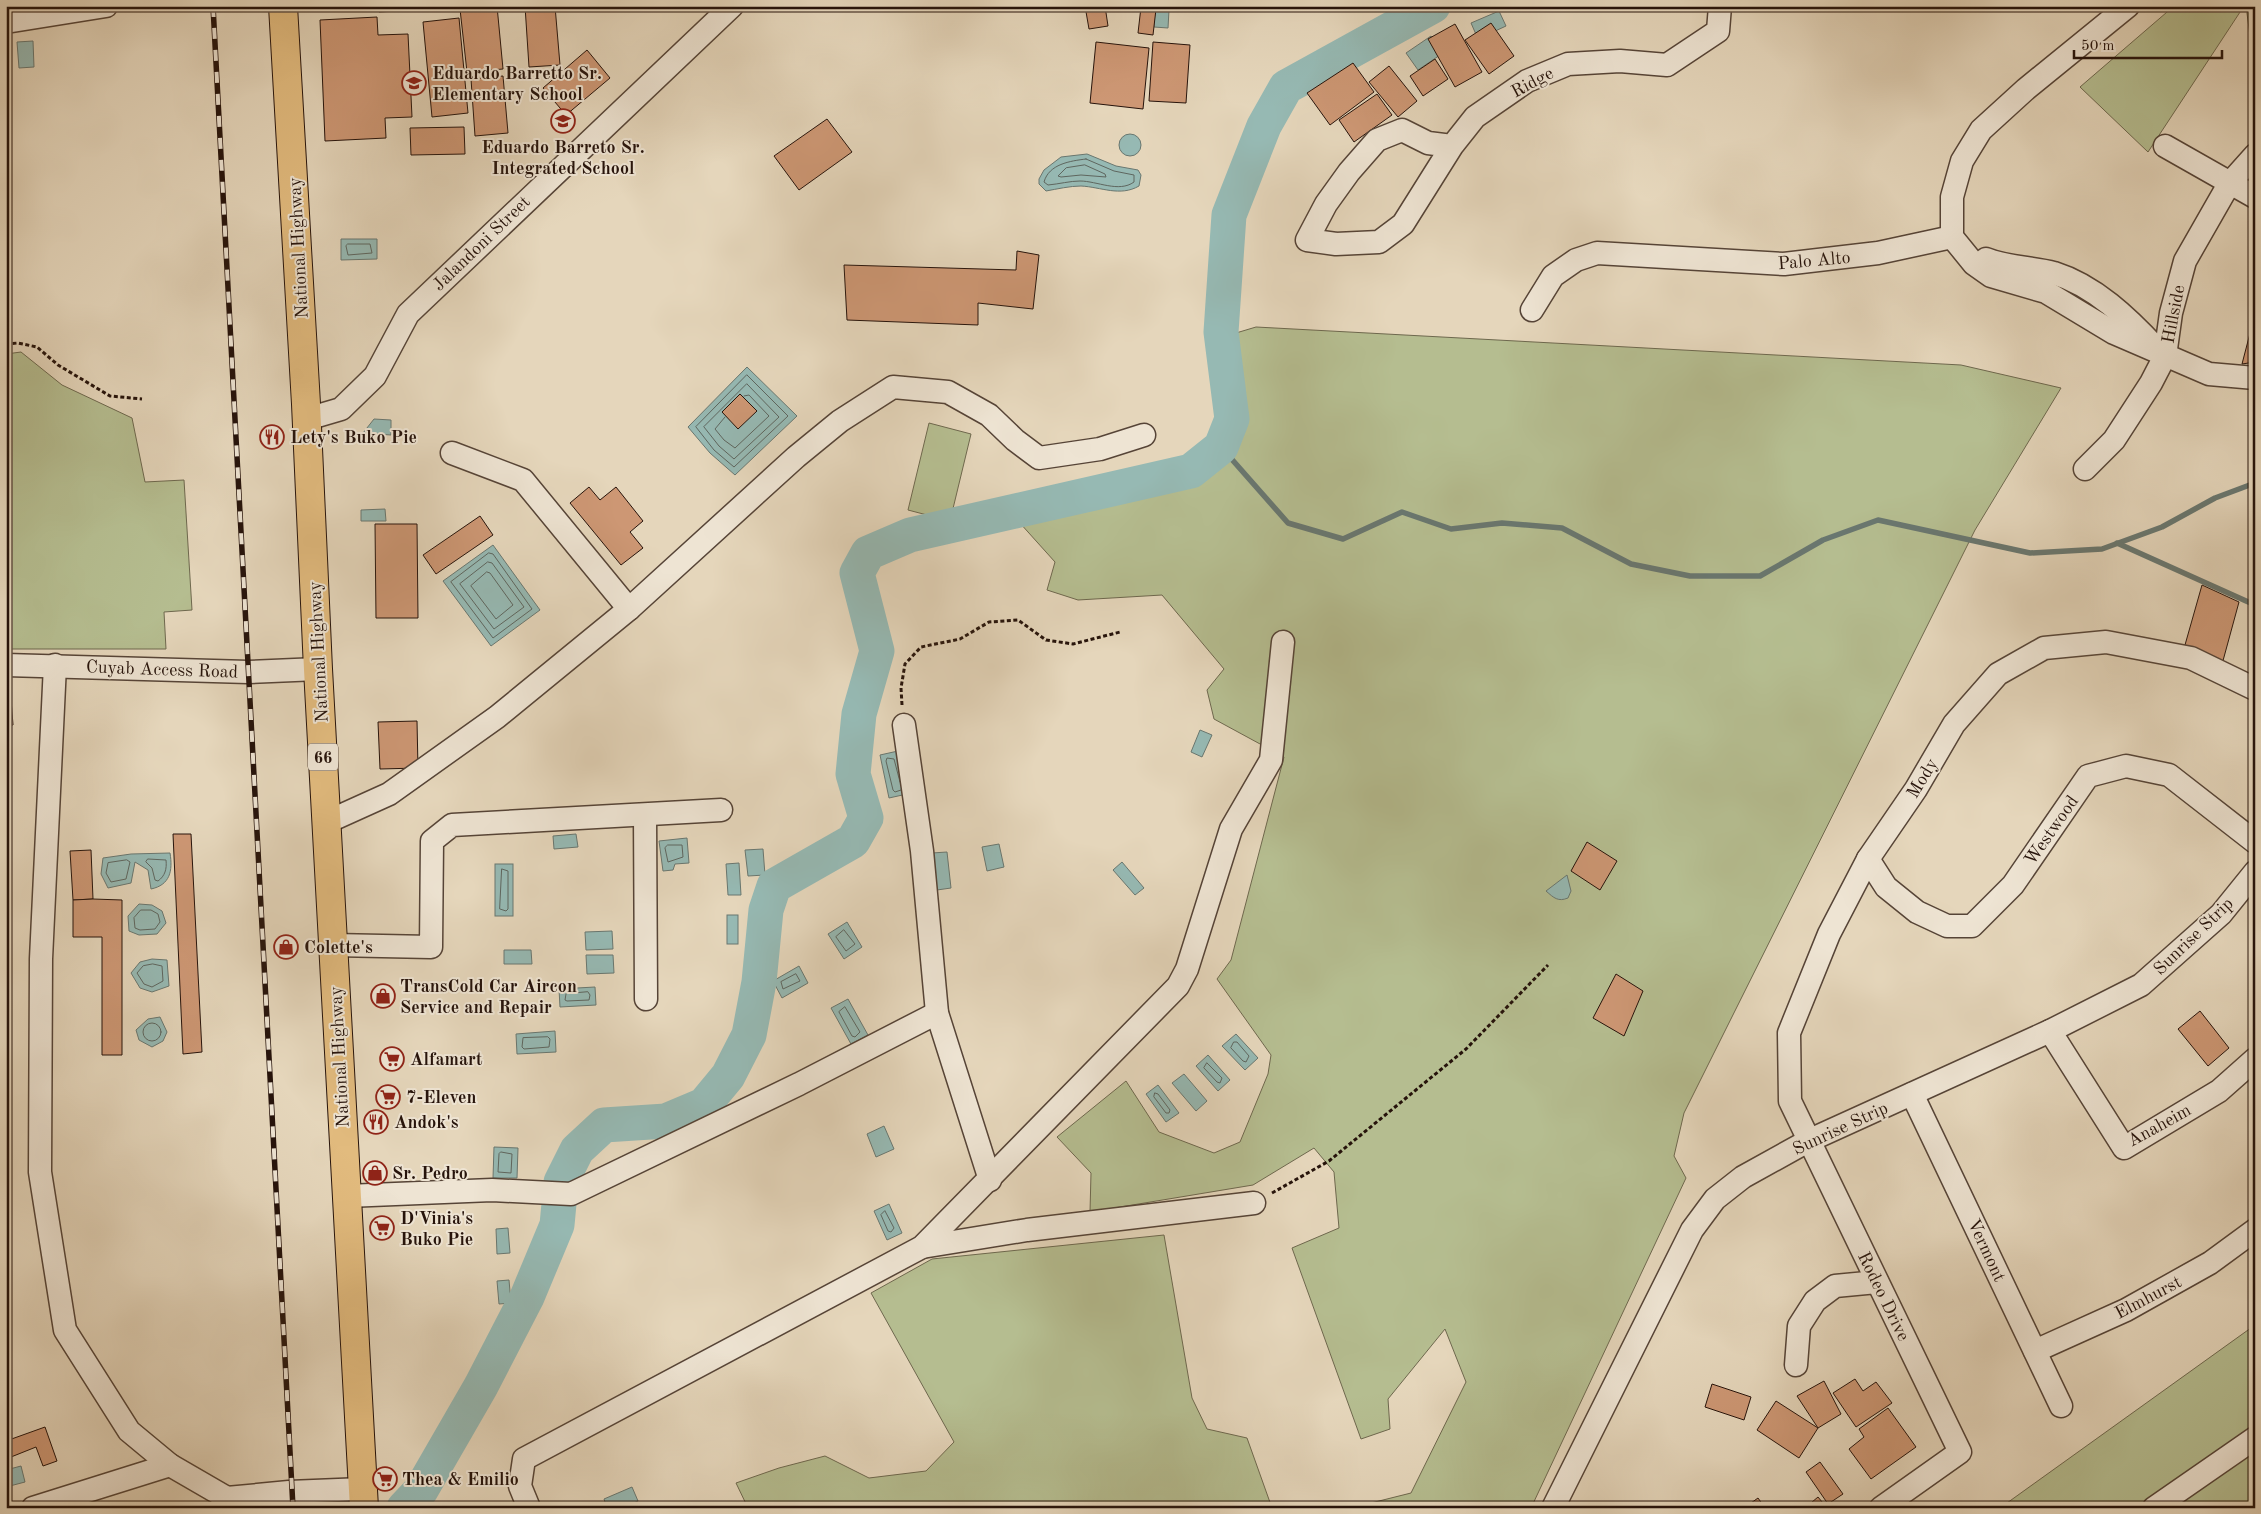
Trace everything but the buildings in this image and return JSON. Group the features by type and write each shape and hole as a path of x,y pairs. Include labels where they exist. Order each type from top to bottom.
{"main road":[{"name":"National Highway","path":"283,6 307,419 318,670 363,1499"}],"street":[{"path":"6,22 106,6"},
{"name":"Jalandoni Street","path":"307,419 341,409 374,376 408,314 588,141 710,16 732,6"},
{"name":"Ridge","path":"1452,146 1428,144 1402,130 1377,140 1349,172 1326,204 1307,240 1336,244 1379,242 1403,224 1452,146 1475,117 1526,81 1568,64 1620,61 1667,65 1718,31 1720,6"},
{"path":"2128,6 2026,89 1981,130 1962,161 1952,197 1952,237 1978,256 1998,264 2030,268 2055,274 2082,285 2126,317 2165,356 2209,374 2255,378"},
{"path":"2165,146 2229,184 2255,197"},
{"name":"Hillside","path":"2085,469 2114,440 2151,383 2165,356 2171,313 2184,261 2229,184 2255,155"},
{"name":"Palo Alto","path":"1532,310 1553,276 1576,260 1598,253 1784,264 1878,254 1952,237"},
{"path":"326,822 389,794 497,717 629,609 796,457 840,421 893,387 948,392 989,415 1015,440 1038,458 1100,449 1144,435"},
{"path":"452,453 523,480 629,609"},
{"path":"529,1508 520,1486 524,1459 922,1247 990,1180 1178,986 1187,969 1231,828 1271,760 1283,642"},
{"name":"Mody","path":"1808,1141 1790,1101 1789,1033 1830,934 1868,859 1916,789 1954,724 1998,674 2044,648 2106,642 2192,658 2255,689"},
{"name":"Cuyab Access Road","path":"6,665 248,672 318,670"},
{"path":"56,665 41,959 40,1172 65,1330 129,1431 170,1464 226,1503 290,1492 363,1499"},
{"path":"904,726 922,851 937,1013 990,1180"},
{"name":"Westwood","path":"1868,859 1886,887 1917,912 1947,926 1972,926 2013,886 2088,776 2126,766 2169,775 2255,842"},
{"path":"333,945 431,947 432,841 452,825 721,810"},
{"path":"646,815 646,999"},
{"name":"Sunrise Strip","path":"1557,1506 1692,1230 1715,1199 1743,1177 1808,1141 2050,1031 2141,985 2222,914 2255,872"},
{"path":"347,1196 492,1190 562,1194 799,1084 937,1013"},
{"name":"Anaheim","path":"2050,1031 2124,1148 2219,1091 2255,1059"},
{"name":"Vermont","path":"1912,1094 2061,1406"},
{"name":"Rodeo Drive","path":"1808,1141 1960,1452 1881,1508"},
{"path":"922,1247 1027,1230 1254,1203"},
{"name":"Elmhurst","path":"2035,1351 2126,1310 2210,1263 2255,1230"},
{"path":"1796,1365 1799,1326 1814,1301 1835,1286 1877,1282"},
{"path":"2154,1508 2255,1438"},
{"path":"33,1508 170,1464"}],"path":[{"path":"6,344 18,343 37,347 58,365 110,396 142,399"},
{"path":"904,726 900,688 905,664 921,647 960,639 989,622 1018,620 1046,640 1073,644 1120,632"},
{"path":"1254,1203 1329,1161 1466,1049 1548,965"}],"green space":[{"path":"2174,6 2244,6 2148,152 2080,87"},
{"path":"2246,6 2255,6 2254,66"},
{"path":"1256,327 1961,365 2061,388 1975,530 1684,1113 1674,1156 1686,1178 1531,1508 1351,1508 1411,1493 1466,1382 1445,1329 1388,1399 1390,1429 1361,1439 1292,1248 1339,1228 1334,1172 1314,1148 1253,1185 1090,1212 1091,1173 1057,1137 1126,1081 1159,1132 1214,1153 1240,1142 1268,1074 1271,1055 1217,979 1231,960 1284,757 1214,719 1207,690 1224,669 1162,595 1078,600 1047,590 1055,562 1010,512 1191,471 1221,446 1233,418 1236,333"},
{"path":"21,352 62,385 132,418 145,482 184,480 192,610 164,612 166,649 6,649 6,354"},
{"path":"929,423 971,434 950,521 908,510"},
{"path":"1164,1235 1192,1398 1207,1429 1247,1438 1272,1508 748,1508 736,1483 779,1468 825,1456 869,1478 926,1471 954,1442 871,1293 932,1259"},
{"path":"2255,1325 2255,1508 2000,1508"}],"water":[{"path":"1155,9 1169,10 1168,28 1154,27"},
{"path":"1499,11 1506,26 1478,39 1471,23"},
{"path":"1431,36 1443,53 1418,70 1406,53"},
{"path":"33,41 34,67 19,68 17,42"},
{"path":"1130,134 1138,137 1141,145 1138,153 1130,156 1122,153 1119,145 1122,137"},
{"path":"1087,154 1116,166 1138,170 1141,175 1139,186 1125,191 1081,186 1046,191 1039,184 1039,179 1044,170 1061,157"},
{"path":"341,239 377,239 377,259 341,260"},
{"path":"747,367 797,416 735,475 710,453 688,427"},
{"path":"374,419 391,420 391,435 363,433"},
{"path":"385,509 386,521 361,521 361,510"},
{"path":"493,545 540,610 491,646 443,581"},
{"path":"1200,730 1212,735 1202,757 1191,752"},
{"path":"898,751 907,794 889,798 880,755"},
{"path":"576,834 578,847 554,849 553,836"},
{"path":"687,838 689,863 675,864 673,870 663,871 659,841"},
{"path":"999,844 1004,867 987,871 982,847"},
{"path":"763,849 765,875 748,876 745,850"},
{"path":"947,852 951,888 937,890 932,853"},
{"path":"170,853 171,866 169,876 162,884 151,889 148,870 135,862 131,883 108,888 101,874 103,858 131,854"},
{"path":"1122,862 1144,888 1135,895 1113,870"},
{"path":"739,863 741,895 728,895 726,864"},
{"path":"495,864 513,864 513,916 495,916"},
{"path":"1567,875 1571,891 1568,898 1556,899 1546,891"},
{"path":"139,904 152,905 162,911 166,923 157,934 139,935 129,931 128,916"},
{"path":"727,915 738,915 738,944 727,944"},
{"path":"847,922 862,947 844,959 828,934"},
{"path":"612,931 613,949 586,950 585,932"},
{"path":"504,950 531,950 532,964 504,964"},
{"path":"586,955 613,955 614,973 587,974"},
{"path":"152,959 167,960 169,986 152,992 140,988 131,973 140,962"},
{"path":"799,966 808,983 782,998 773,981"},
{"path":"595,987 596,1005 560,1007 559,989"},
{"path":"848,999 868,1035 851,1044 831,1008"},
{"path":"160,1017 167,1032 163,1041 152,1047 139,1040 136,1030 148,1019"},
{"path":"555,1031 556,1052 517,1054 516,1034"},
{"path":"1236,1034 1258,1058 1245,1070 1222,1046"},
{"path":"1208,1055 1230,1080 1218,1091 1196,1066"},
{"path":"1184,1074 1207,1101 1196,1111 1172,1083"},
{"path":"1158,1085 1179,1113 1166,1122 1146,1094"},
{"path":"884,1126 894,1149 876,1157 867,1134"},
{"path":"494,1147 518,1148 517,1178 493,1178"},
{"path":"889,1204 902,1233 887,1240 874,1211"},
{"path":"508,1228 510,1253 497,1254 496,1229"},
{"path":"509,1280 511,1303 499,1304 497,1281"},
{"path":"21,1466 25,1482 6,1487 6,1470"},
{"path":"632,1487 638,1501 623,1508 607,1508 604,1499"}],"waterway":[{"path":"404,1508 421,1490 481,1386 527,1297 557,1225 561,1182 577,1150 604,1125 666,1121 704,1105 728,1076 749,1035 759,982 766,910 774,886 853,841 866,818 853,774 859,714 877,651 857,573 868,553 910,535 1191,471 1221,447 1232,419 1221,332 1229,215 1264,126 1286,87 1433,6"},
{"path":"1221,447 1288,523 1343,539 1402,512 1451,529 1502,523 1562,528 1631,564 1690,576 1760,576 1823,540 1878,520 2030,553 2102,549 2162,527 2215,498 2255,483"},
{"path":"2117,543 2255,605"}],"railway":[{"path":"213,6 293,1508"}],"place":[{"name":"Eduardo Barretto Sr. Elementary School","path":"414,83"},
{"name":"Eduardo Barreto Sr. Integrated School","path":"563,121"},
{"name":"Lety's Buko Pie","path":"272,437"},
{"name":"Colette's","path":"286,947"},
{"name":"TransCold Car Aircon Service and Repair","path":"383,996"},
{"name":"Alfamart","path":"392,1059"},
{"name":"7-Eleven","path":"388,1097"},
{"name":"Andok's","path":"376,1122"},
{"name":"Sr. Pedro","path":"375,1173"},
{"name":"D'Vinia's Buko Pie","path":"382,1228"},
{"name":"Thea & Emilio","path":"385,1479"}]}
